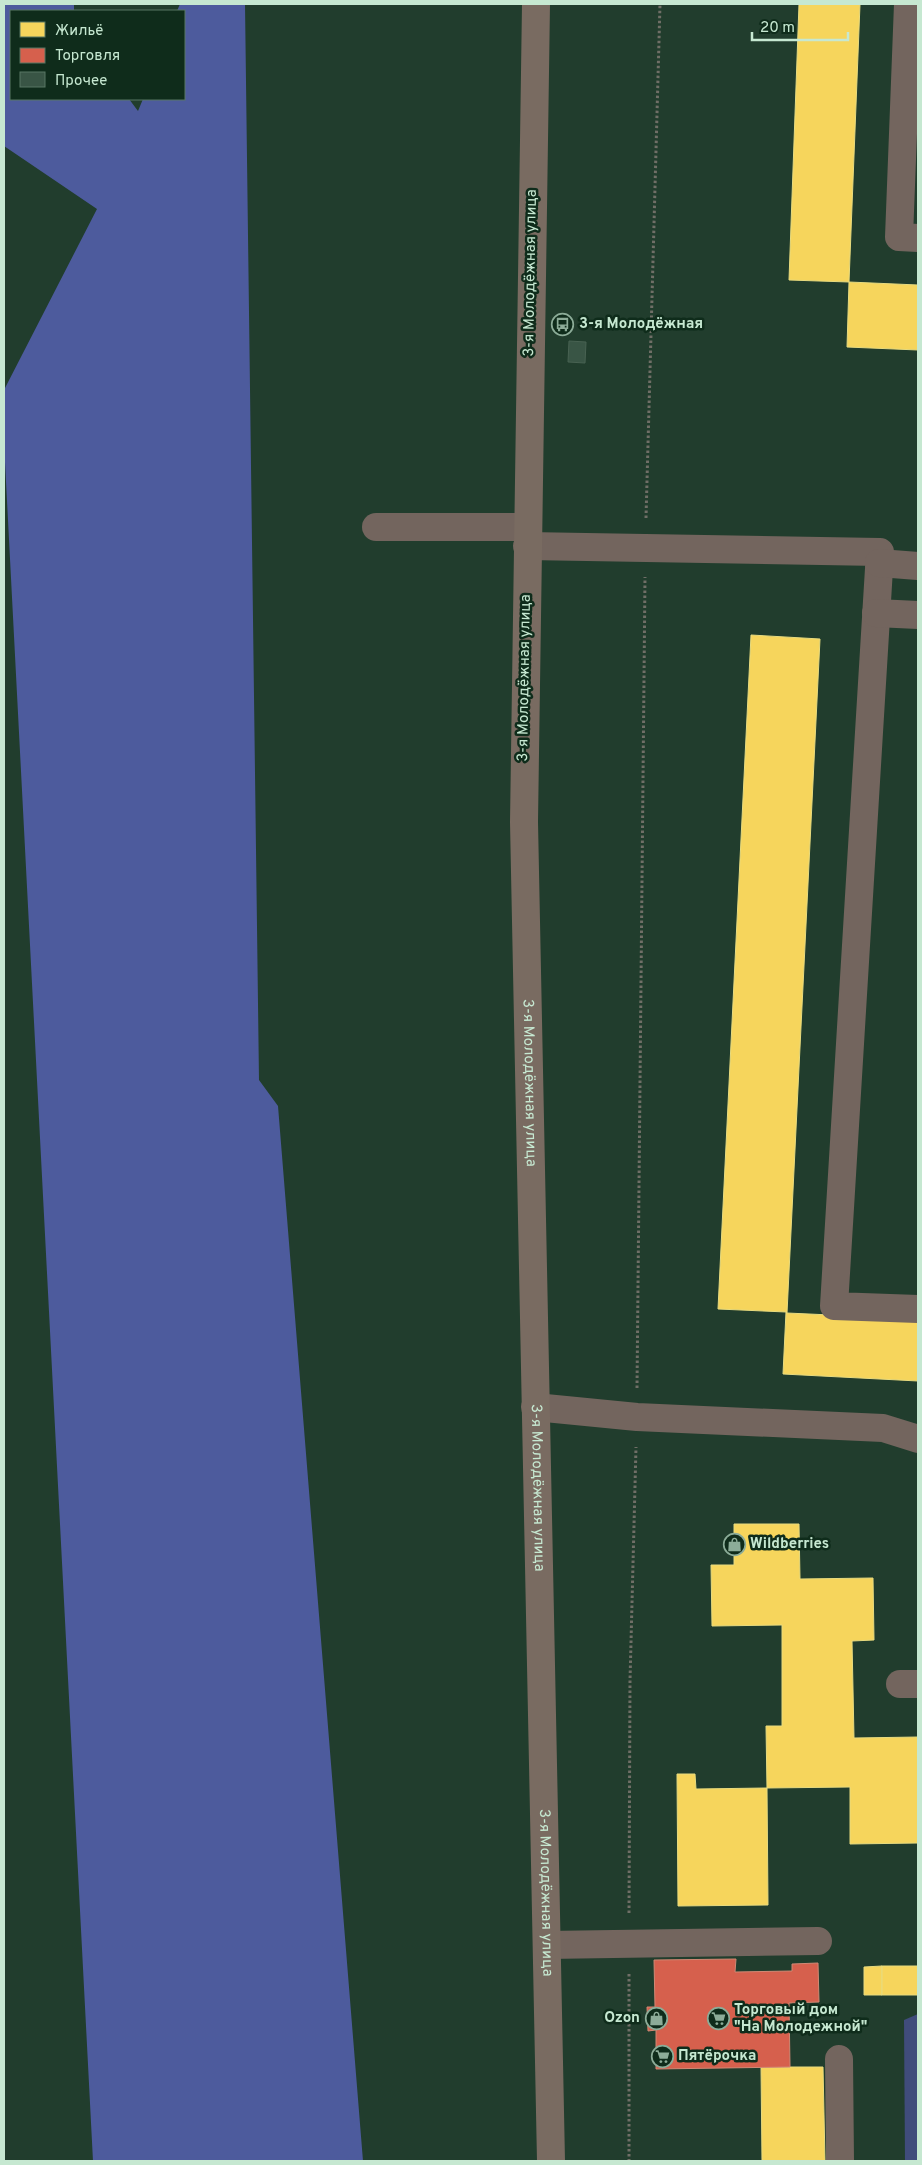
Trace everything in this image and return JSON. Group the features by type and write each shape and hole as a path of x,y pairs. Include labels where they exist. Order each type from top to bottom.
{"main road":[{"name":"3-я Молодёжная улица","path":"536,4 524,822 551,2161"}],"lane":[{"path":"908,4 899,237 918,238"},
{"path":"376,527 527,537 645,548 880,552 834,1306 918,1309"},
{"path":"879,563 918,566"},
{"path":"876,613 918,615"},
{"path":"535,1407 637,1417 883,1428 918,1439"},
{"path":"547,1945 818,1941"},
{"path":"839,2059 840,2161"}],"path":[{"path":"629,2161 630,1681 637,1417 645,548 660,4"}],"shaded area":[{"path":"4,4 74,4 74,10 10,10 10,100 130,100 138,111 143,100 185,100 185,10 177,10 180,4 245,4 259,1080 278,1106 363,2161 93,2161 4,443 4,390 97,209 4,146"},
{"path":"918,2014 918,2161 905,2161 904,2020"}],"building: Жильё":[{"path":"799,4 860,4 849,282 789,280"},
{"path":"849,282 918,285 918,350 847,347"},
{"path":"751,635 820,639 787,1313 918,1319 918,1381 783,1374 786,1312 718,1309"},
{"path":"734,1524 799,1524 800,1579 873,1578 874,1640 852,1641 854,1738 918,1737 918,1843 850,1844 850,1787 767,1788 766,1726 782,1726 782,1625 712,1626 711,1565 734,1565"},
{"path":"677,1774 695,1774 696,1789 767,1788 768,1905 678,1906"},
{"path":"882,1966 882,1995 864,1995 864,1967"},
{"path":"882,1966 918,1966 918,1995 882,1995"},
{"path":"761,2067 823,2067 825,2161 762,2161"}],"building: Торговля":[{"name":"Торговый дом \"На Молодежной\"","path":"736,1959 735,1972 792,1971 792,1964 818,1963 819,2002 789,2003 790,2067 656,2069 656,2030 648,2031 647,2007 655,2007 654,1960"}],"building: Прочее":[{"path":"569,341 586,342 585,363 568,362"}],"place":[{"name":"3-я Молодёжная","path":"563,324"},
{"name":"Wildberries","path":"734,1544"},
{"name":"Ozon","path":"656,2018"},
{"name":"Торговый дом \"На Молодежной\"","path":"718,2019"},
{"name":"Пятёрочка","path":"662,2056"}]}
